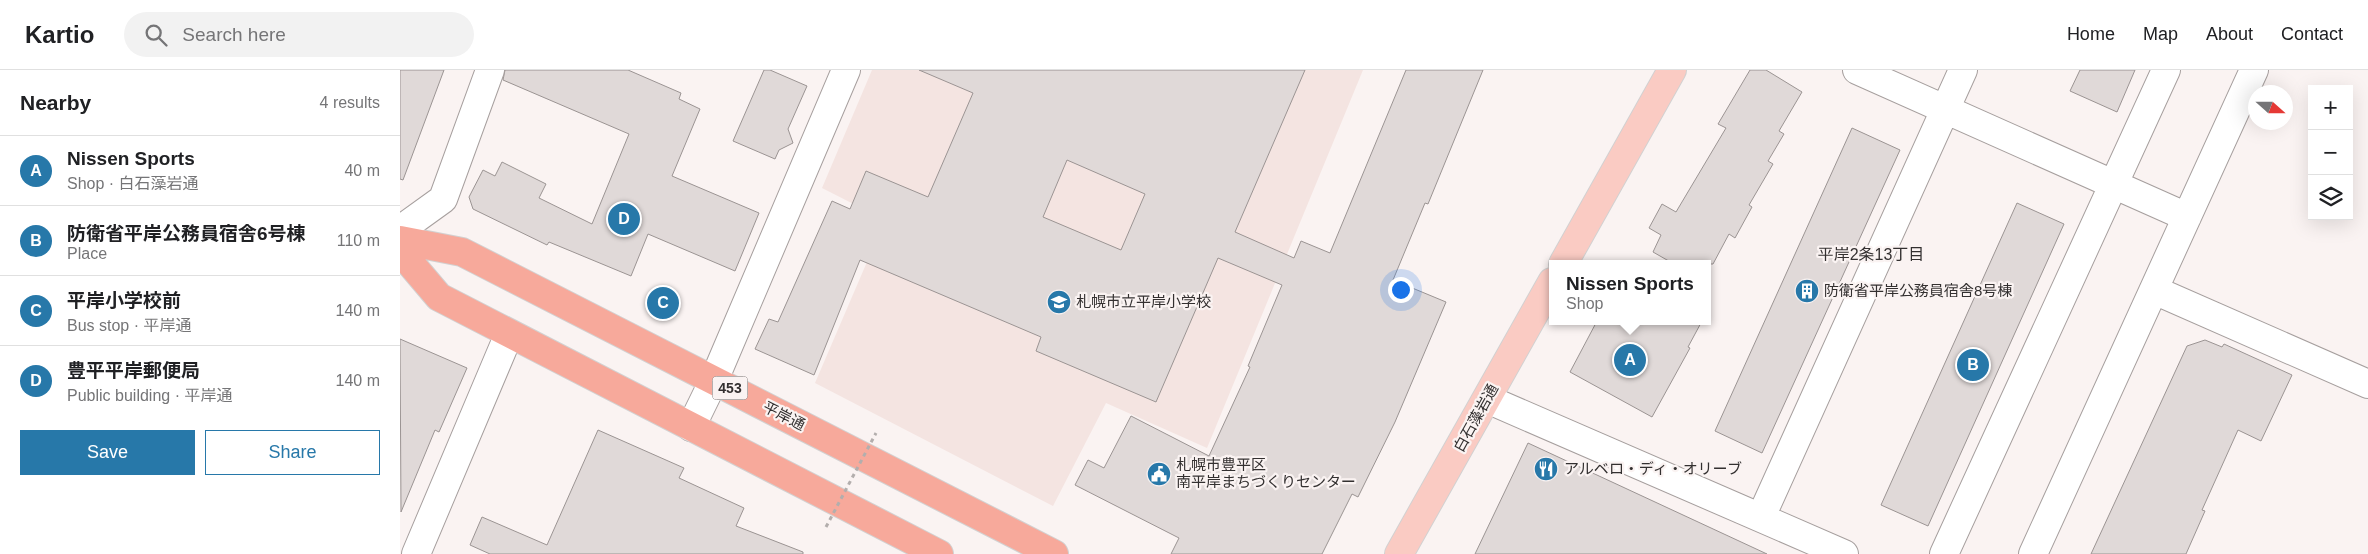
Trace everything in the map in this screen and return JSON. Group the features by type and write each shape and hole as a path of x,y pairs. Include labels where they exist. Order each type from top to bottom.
{"highway":[{"name":"平岸通","path":"400,240 462,252 1054,554"},
{"path":"400,251 439,298 939,554"}],"main road":[{"path":"1565,260 1672,70"},
{"name":"白石藻岩通","path":"1399,554 1549,287"}],"street":[{"path":"400,230 443,199 490,70"},
{"path":"691,427 714,380 846,70"},
{"path":"1857,70 1946,108 2186,217"},
{"path":"1761,517 1963,70"},
{"path":"1944,554 2166,70"},
{"path":"2033,554 2254,70"},
{"path":"2154,290 2368,384"},
{"path":"416,554 509,334"},
{"path":"1487,399 1844,554"}],"path":[{"path":"826,527 876,433"}],"shaded area":[{"name":"札幌市立平岸小学校","path":"872,70 1363,70 1207,448 1106,403 1053,506 815,383 885,220 822,188"}],"building":[{"path":"400,70 444,70 403,180 400,179"},
{"path":"505,70 628,70 681,93 679,99 700,109 672,176 759,213 735,271 648,234 631,276 549,242 547,245 473,209 469,197 483,170 495,176 502,162 546,184 539,198 592,224 629,134 503,80"},
{"path":"764,70 770,70 807,86 788,129 793,143 779,150 775,159 733,141"},
{"path":"919,70 1305,70 1235,232 1294,258 1301,241 1330,253 1406,70 1483,70 1428,204 1425,203 1393,280 1446,302 1395,422 1358,497 1352,494 1322,554 1171,554 1179,538 1075,485 1088,460 1104,468 1131,416 1209,456 1250,367 1248,366 1282,285 1218,258 1156,402 1036,351 1041,337 860,260 814,375 755,349 769,319 778,322 832,201 850,209 866,171 928,197 973,93","holes":["1067,160 1145,194 1121,250 1043,217"]},
{"path":"1750,70 1766,70 1802,92 1779,131 1784,134 1768,161 1773,164 1749,205 1752,207 1735,238 1729,234 1713,264 1711,264 1711,260 1667,260 1653,252 1661,235 1649,228 1662,204 1676,212 1726,128 1718,124"},
{"path":"2080,70 2135,70 2117,112 2070,91"},
{"name":"防衛省平岸公務員宿舎8号棟","path":"1852,128 1900,150 1762,453 1715,431"},
{"path":"2017,203 2064,224 1928,526 1881,505"},
{"path":"1595,325 1700,325 1688,347 1690,348 1652,417 1570,372"},
{"path":"400,339 467,368 439,432 435,430 401,512"},
{"path":"2205,340 2222,347 2224,344 2292,375 2261,441 2238,430 2202,510 2205,511 2186,554 2091,554 2187,346"},
{"path":"598,430 684,468 679,478 744,508 736,526 803,552 803,554 490,554 470,545 482,517 547,545"},
{"path":"1528,443 1767,554 1475,554"}],"place":[{"name":"豊平平岸郵便局","path":"624,219"},
{"name":"防衛省平岸公務員宿舎8号棟","path":"1807,291"},
{"name":"札幌市立平岸小学校","path":"1059,302"},
{"name":"平岸小学校前","path":"663,303"},
{"name":"Nissen Sports","path":"1630,360"},
{"name":"防衛省平岸公務員宿舎6号棟","path":"1973,365"},
{"name":"アルベロ・ディ・オリーブ","path":"1546,469"},
{"name":"札幌市豊平区 南平岸まちづくりセンター","path":"1159,474"}],"district":[{"name":"平岸2条13丁目","path":"1871,254"}]}
